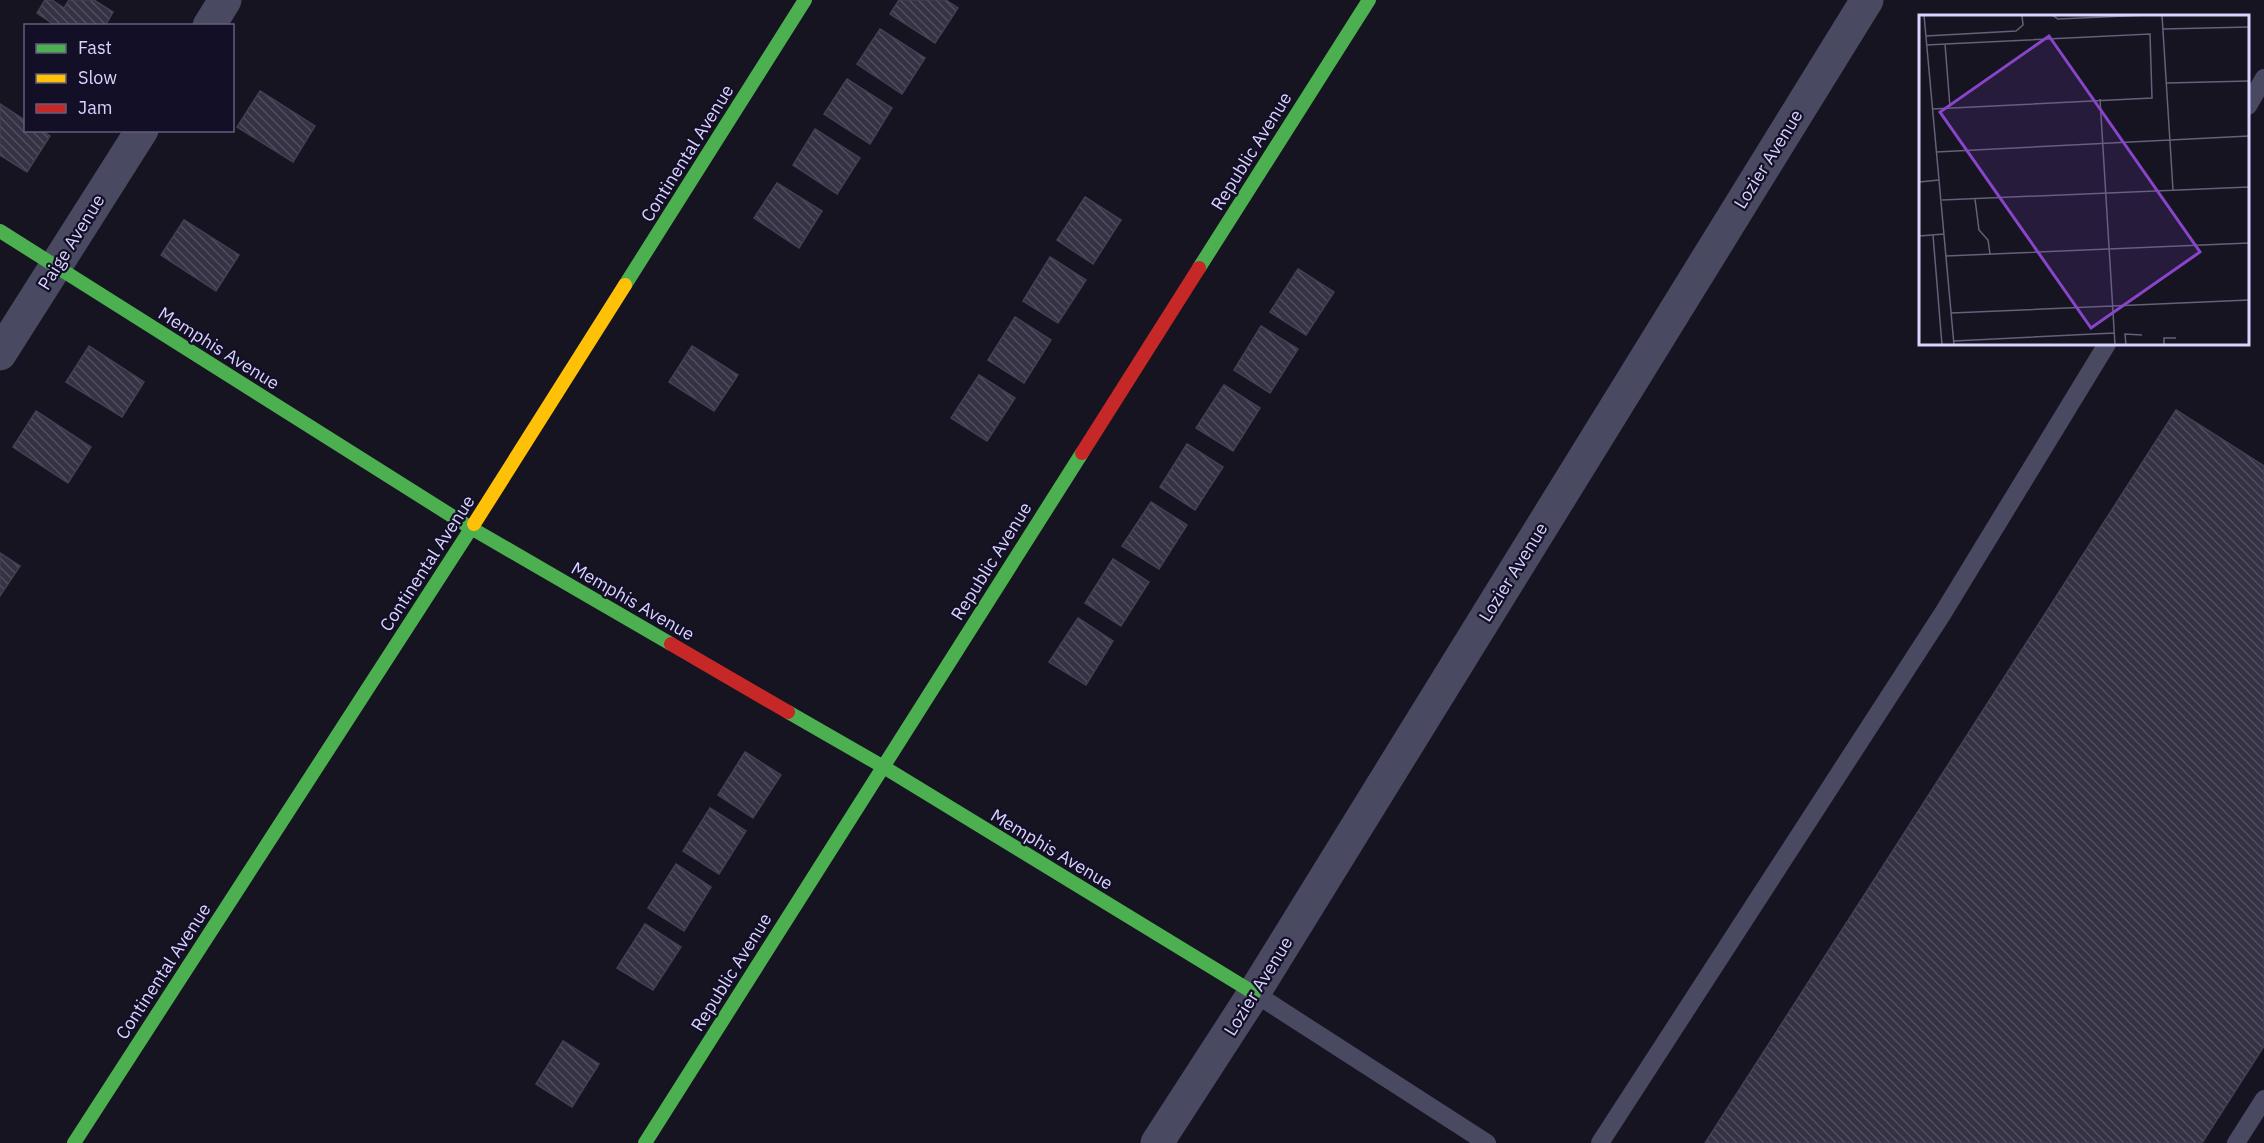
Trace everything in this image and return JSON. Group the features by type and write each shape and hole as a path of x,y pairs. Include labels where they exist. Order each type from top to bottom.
{"street":[{"path":"210,24 225,0"},
{"name":"Continental Avenue","path":"75,1143 471,528 805,0"},
{"name":"Republic Avenue","path":"645,1143 1369,0"},
{"name":"Lozier Avenue","path":"1157,1143 1254,993 1867,0"},
{"name":"Paige Avenue","path":"0,354 141,132"},
{"name":"Memphis Avenue","path":"0,231 471,528 882,766 1254,993"}],"lane":[{"path":"2255,101 2264,78"},
{"path":"1600,1143 1943,613 2106,345"},
{"path":"1254,993 1487,1143"},
{"path":"2236,1143 2264,1099"}],"building":[{"path":"45,0 52,0 64,8 69,0 94,0 113,12 106,24 53,24 37,13"},
{"path":"899,0 946,0 958,8 935,43 890,14"},
{"path":"880,29 925,58 902,94 857,64"},
{"path":"847,79 892,108 870,144 824,114"},
{"path":"260,91 315,126 293,162 237,127"},
{"path":"0,104 24,120 24,132 44,132 50,136 27,172 0,155"},
{"path":"815,129 860,158 837,194 793,165"},
{"path":"777,183 822,211 799,248 754,218"},
{"path":"1085,197 1121,220 1093,264 1057,240"},
{"path":"184,220 239,255 216,291 161,255"},
{"path":"1050,257 1086,280 1058,323 1023,301"},
{"path":"1298,269 1334,292 1306,335 1270,312"},
{"path":"1015,317 1051,340 1024,383 988,360"},
{"path":"1261,326 1298,349 1270,393 1234,370"},
{"path":"89,346 144,382 122,417 66,382"},
{"path":"692,346 738,375 714,411 669,382"},
{"path":"979,375 1015,398 987,441 951,418"},
{"path":"1224,385 1260,408 1233,451 1196,428"},
{"path":"2176,410 2264,466 2264,1046 2202,1143 1705,1143"},
{"path":"36,411 91,447 68,483 13,447"},
{"path":"1187,444 1223,467 1195,510 1160,487"},
{"path":"1151,502 1187,525 1159,569 1122,546"},
{"path":"0,553 20,566 0,596"},
{"path":"1113,559 1149,582 1121,626 1085,603"},
{"path":"1078,618 1113,641 1086,685 1049,662"},
{"path":"745,752 781,775 753,818 718,795"},
{"path":"710,808 746,831 719,874 683,851"},
{"path":"676,864 711,887 684,931 648,908"},
{"path":"645,924 681,947 653,990 617,968"},
{"path":"563,1041 599,1064 572,1107 536,1084"}],"traffic: fast":[{"path":"625,285 805,0"},
{"path":"1199,268 1369,0"},
{"path":"0,231 471,528 671,644"},
{"path":"645,1143 1082,453"},
{"path":"74,1143 474,524"},
{"path":"788,712 882,766 1254,993"}],"traffic: slow":[{"path":"474,524 625,285"}],"traffic: jam":[{"path":"1082,453 1199,268"},
{"path":"671,644 788,712"}]}
